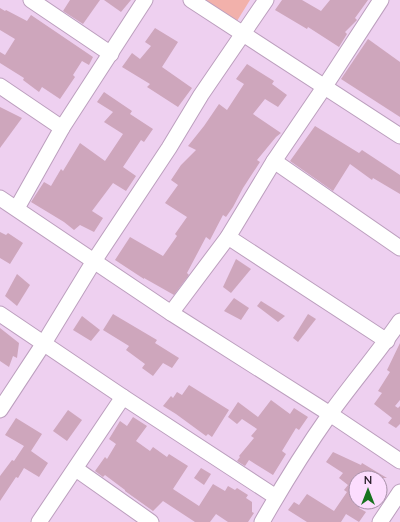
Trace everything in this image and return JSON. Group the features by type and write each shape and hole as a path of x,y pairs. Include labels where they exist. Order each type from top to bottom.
{"street":[{"path":"31,0 111,54"},
{"path":"16,208 62,128 145,0"},
{"path":"191,0 400,136"},
{"path":"0,410 44,343 94,261 169,148 201,95 266,0"},
{"path":"171,313 228,237 274,161 325,86 380,0"},
{"path":"0,86 62,128"},
{"path":"274,161 400,248"},
{"path":"0,198 171,313 330,414 400,461"},
{"path":"228,237 387,341"},
{"path":"0,314 123,397 276,497"},
{"path":"262,522 276,497 330,414 387,341 400,321"},
{"path":"40,522 123,397"},
{"path":"76,469 152,522"},
{"path":"380,522 400,492"}],"shaded area":[{"path":"205,0 250,0 237,21"}],"building":[{"path":"70,0 100,0 83,24 63,11"},
{"path":"104,0 131,0 121,12"},
{"path":"282,0 302,0 321,11 330,0 368,0 355,18 357,20 345,32 347,34 339,47 308,27 307,29 275,10"},
{"path":"0,8 27,21 31,15 93,57 89,65 82,61 73,75 75,77 60,99 42,87 39,92 23,80 24,78 0,63 0,52 5,55 15,39 0,30"},
{"path":"155,28 178,42 162,67 192,88 178,107 147,87 150,84 122,67 132,53 140,59 151,46 145,42"},
{"path":"368,39 400,62 400,117 341,79"},
{"path":"247,64 274,81 272,84 287,95 278,107 265,99 253,114 281,133 257,160 260,162 243,188 233,207 226,217 223,215 210,240 206,237 187,273 189,275 174,295 144,279 115,260 130,237 163,256 177,236 175,234 187,217 165,203 178,185 171,180 181,165 196,150 188,146 219,104 227,110 244,84 236,79"},
{"path":"104,92 132,111 130,114 153,129 144,142 141,140 123,167 136,176 126,191 113,183 92,211 103,218 94,232 80,225 74,230 64,222 31,202 44,182 51,186 61,169 63,171 80,143 105,161 123,134 104,122 113,112 97,102"},
{"path":"0,107 22,118 0,148"},
{"path":"315,126 359,153 362,150 400,175 400,194 373,178 372,180 350,164 333,191 290,161"},
{"path":"0,232 6,235 8,233 23,243 10,264 0,258"},
{"path":"236,259 251,269 231,293 223,287"},
{"path":"17,274 30,285 17,306 5,296"},
{"path":"234,298 249,308 241,320 224,311"},
{"path":"261,301 285,316 278,322 257,306"},
{"path":"113,314 157,340 155,343 179,358 172,368 163,363 153,376 142,368 145,364 126,350 129,346 103,330"},
{"path":"308,314 316,319 298,342 293,338"},
{"path":"82,316 100,330 91,341 73,330"},
{"path":"0,328 19,343 17,358 13,356 9,367 0,361"},
{"path":"400,343 400,400 395,406 398,408 400,406 400,424 396,428 388,423 392,418 374,404 382,393 378,391 390,372 387,370"},
{"path":"189,385 229,410 212,437 208,434 206,436 163,406 171,396 173,398 177,392 182,395"},
{"path":"271,400 290,414 294,408 308,417 299,430 296,428 282,451 286,454 273,475 249,460 245,466 237,461 240,457 239,456 254,438 251,436 257,429 242,419 237,424 228,417 238,402 258,417"},
{"path":"68,410 82,420 67,441 53,431"},
{"path":"133,417 147,426 136,441 150,451 153,447 167,457 169,454 188,466 173,489 199,506 213,484 225,491 228,486 235,490 237,488 248,495 246,498 252,502 252,512 254,513 248,522 228,522 216,514 210,522 195,522 163,501 153,511 105,475 103,477 95,471 105,457 107,459 116,444 109,439 120,421 127,426"},
{"path":"16,418 42,434 31,451 48,463 39,477 24,468 0,501 0,476 12,460 14,461 24,446 5,435"},
{"path":"333,452 361,465 362,463 374,470 348,470 348,485 339,478 343,473 326,462"},
{"path":"201,468 211,474 204,485 194,478"},
{"path":"348,485 348,510 362,510 366,512 359,522 346,514 341,522 307,522 288,510 294,502 299,505 307,494 334,511 347,492 344,490"}]}
